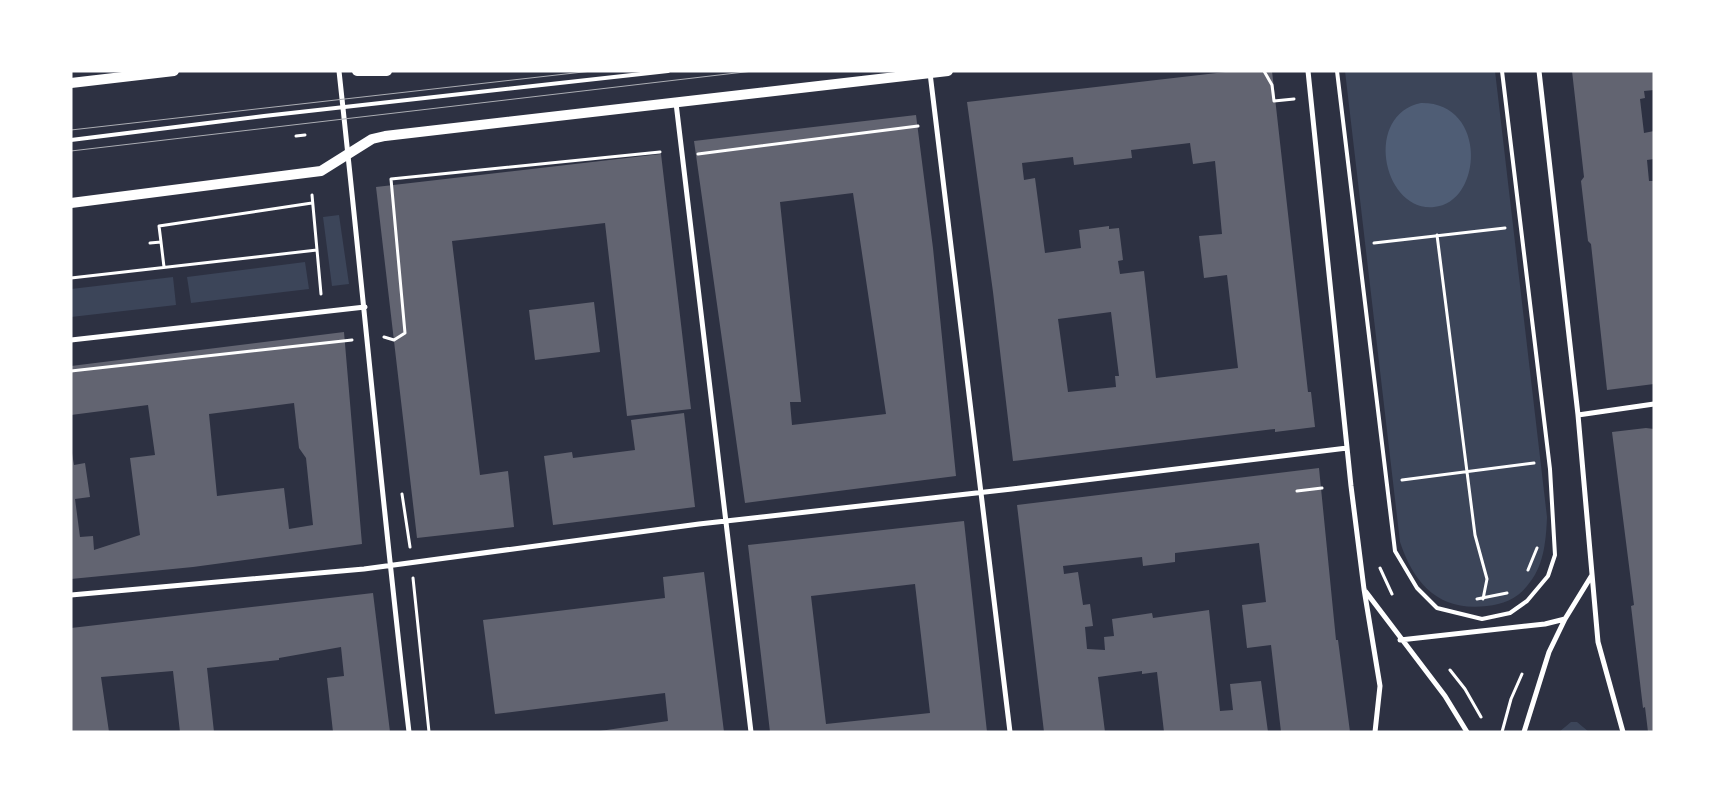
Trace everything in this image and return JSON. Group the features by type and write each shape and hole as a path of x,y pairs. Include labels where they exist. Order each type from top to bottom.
{"main road":[{"path":"71,83 174,71"},
{"path":"357,71 387,71"},
{"path":"71,203 321,171 372,138 385,136 948,71"}],"street":[{"path":"339,71 365,307 389,565 409,732"},
{"path":"1308,71 1347,448 1364,590 1380,686 1375,732"},
{"path":"1539,71 1578,415 1598,642 1623,732"},
{"path":"930,73 1010,732"},
{"path":"676,103 751,732"},
{"path":"71,340 365,307"},
{"path":"1578,415 1654,404"},
{"path":"71,595 389,565 726,521 981,493 1347,448"},
{"path":"1524,732 1549,652 1565,619 1593,575"},
{"path":"1364,590 1444,696 1466,732"},
{"path":"1400,640 1545,624 1565,619"}],"lane":[{"path":"72,140 668,71"},
{"path":"1337,71 1395,551 1417,588 1437,608 1482,619 1510,613 1527,601 1548,576 1555,555 1549,461 1502,71"}],"path":[{"path":"1264,71 1272,85 1274,101 1311,96"},
{"path":"695,154 918,126"},
{"path":"296,136 305,135"},
{"path":"71,371 346,340 368,340 380,336 394,340 405,333 391,179 660,152"},
{"path":"312,195 323,312"},
{"path":"164,267 159,226 312,203"},
{"path":"1372,243 1505,228"},
{"path":"1437,235 1475,535 1486,579 1483,599"},
{"path":"150,243 161,242"},
{"path":"71,278 317,250"},
{"path":"1394,481 1549,461"},
{"path":"1533,463 1534,473"},
{"path":"1399,480 1401,490"},
{"path":"1297,491 1322,488"},
{"path":"1526,574 1539,541"},
{"path":"1468,599 1483,599 1511,592"}],"shaded area":[{"path":"1345,71 1495,71 1547,517 1545,544 1541,562 1533,579 1519,594 1499,604 1470,607 1442,599 1421,582 1413,571 1400,542"},
{"path":"1421,103 1443,107 1458,118 1467,134 1471,153 1469,172 1462,189 1450,201 1434,207 1416,204 1402,195 1392,179 1387,161 1386,142 1391,125 1403,111"},
{"path":"339,215 349,284 332,286 323,217"},
{"path":"305,262 309,289 191,303 187,277"},
{"path":"173,277 176,305 71,317 71,289"},
{"path":"1571,722 1577,722 1589,732 1559,732"}],"building":[{"path":"1234,71 1272,71 1308,392 1311,392 1315,427 1275,432 1275,429 1013,461 993,292 967,102","holes":["1190,143 1193,164 1215,161 1222,234 1199,236 1204,278 1227,275 1238,368 1156,378 1144,271 1120,274 1118,261 1123,260 1119,228 1109,229 1109,226 1079,230 1081,248 1045,253 1035,178 1024,180 1022,163 1073,157 1074,165 1132,158 1131,150","1111,312 1119,376 1115,376 1116,387 1068,392 1058,319"]},
{"path":"1572,71 1654,71 1654,90 1644,91 1645,98 1640,99 1644,133 1654,131 1654,159 1647,160 1649,181 1654,181 1654,384 1607,390 1591,244 1588,241 1581,181 1584,177"},
{"path":"916,115 933,248 956,476 745,503 694,141","holes":["853,193 886,414 792,425 790,402 801,402 780,202"]},
{"path":"661,154 691,409 627,416 605,223 452,241 480,475 508,471 514,527 417,538 376,187"},
{"path":"594,302 600,352 535,360 529,310"},
{"path":"344,332 362,544 193,567 71,579 71,447 74,465 85,463 90,497 75,499 80,537 93,536 94,550 140,535 130,458 155,455 148,405 71,415 71,366","holes":["294,403 299,448 306,458 313,525 289,529 284,488 217,496 209,414"]},
{"path":"684,413 695,507 553,525 544,456 572,452 573,458 635,450 631,420"},
{"path":"1646,428 1654,429 1654,732 1648,732 1645,707 1643,708 1631,606 1634,605 1612,432"},
{"path":"1319,468 1336,640 1338,640 1350,732 1281,732 1271,645 1247,648 1242,605 1266,602 1259,543 1175,553 1175,562 1143,566 1142,557 1063,566 1064,574 1078,572 1083,605 1090,604 1093,626 1085,627 1087,649 1105,650 1104,637 1114,636 1112,619 1152,613 1153,618 1209,610 1220,711 1233,710 1230,684 1261,681 1268,732 1164,732 1157,672 1142,674 1142,671 1098,677 1105,732 1044,732 1017,505"},
{"path":"964,521 987,732 770,732 748,545","holes":["915,584 930,713 826,724 811,596"]},
{"path":"704,572 724,732 593,732 668,721 665,693 495,714 483,620 665,598 663,577"},
{"path":"373,593 390,732 333,732 327,678 344,676 341,647 279,658 279,660 207,668 214,732 180,732 173,671 101,677 109,732 71,732 71,628"}],"tram line":[{"path":"71,130 592,71"},
{"path":"71,151 753,71"}]}
